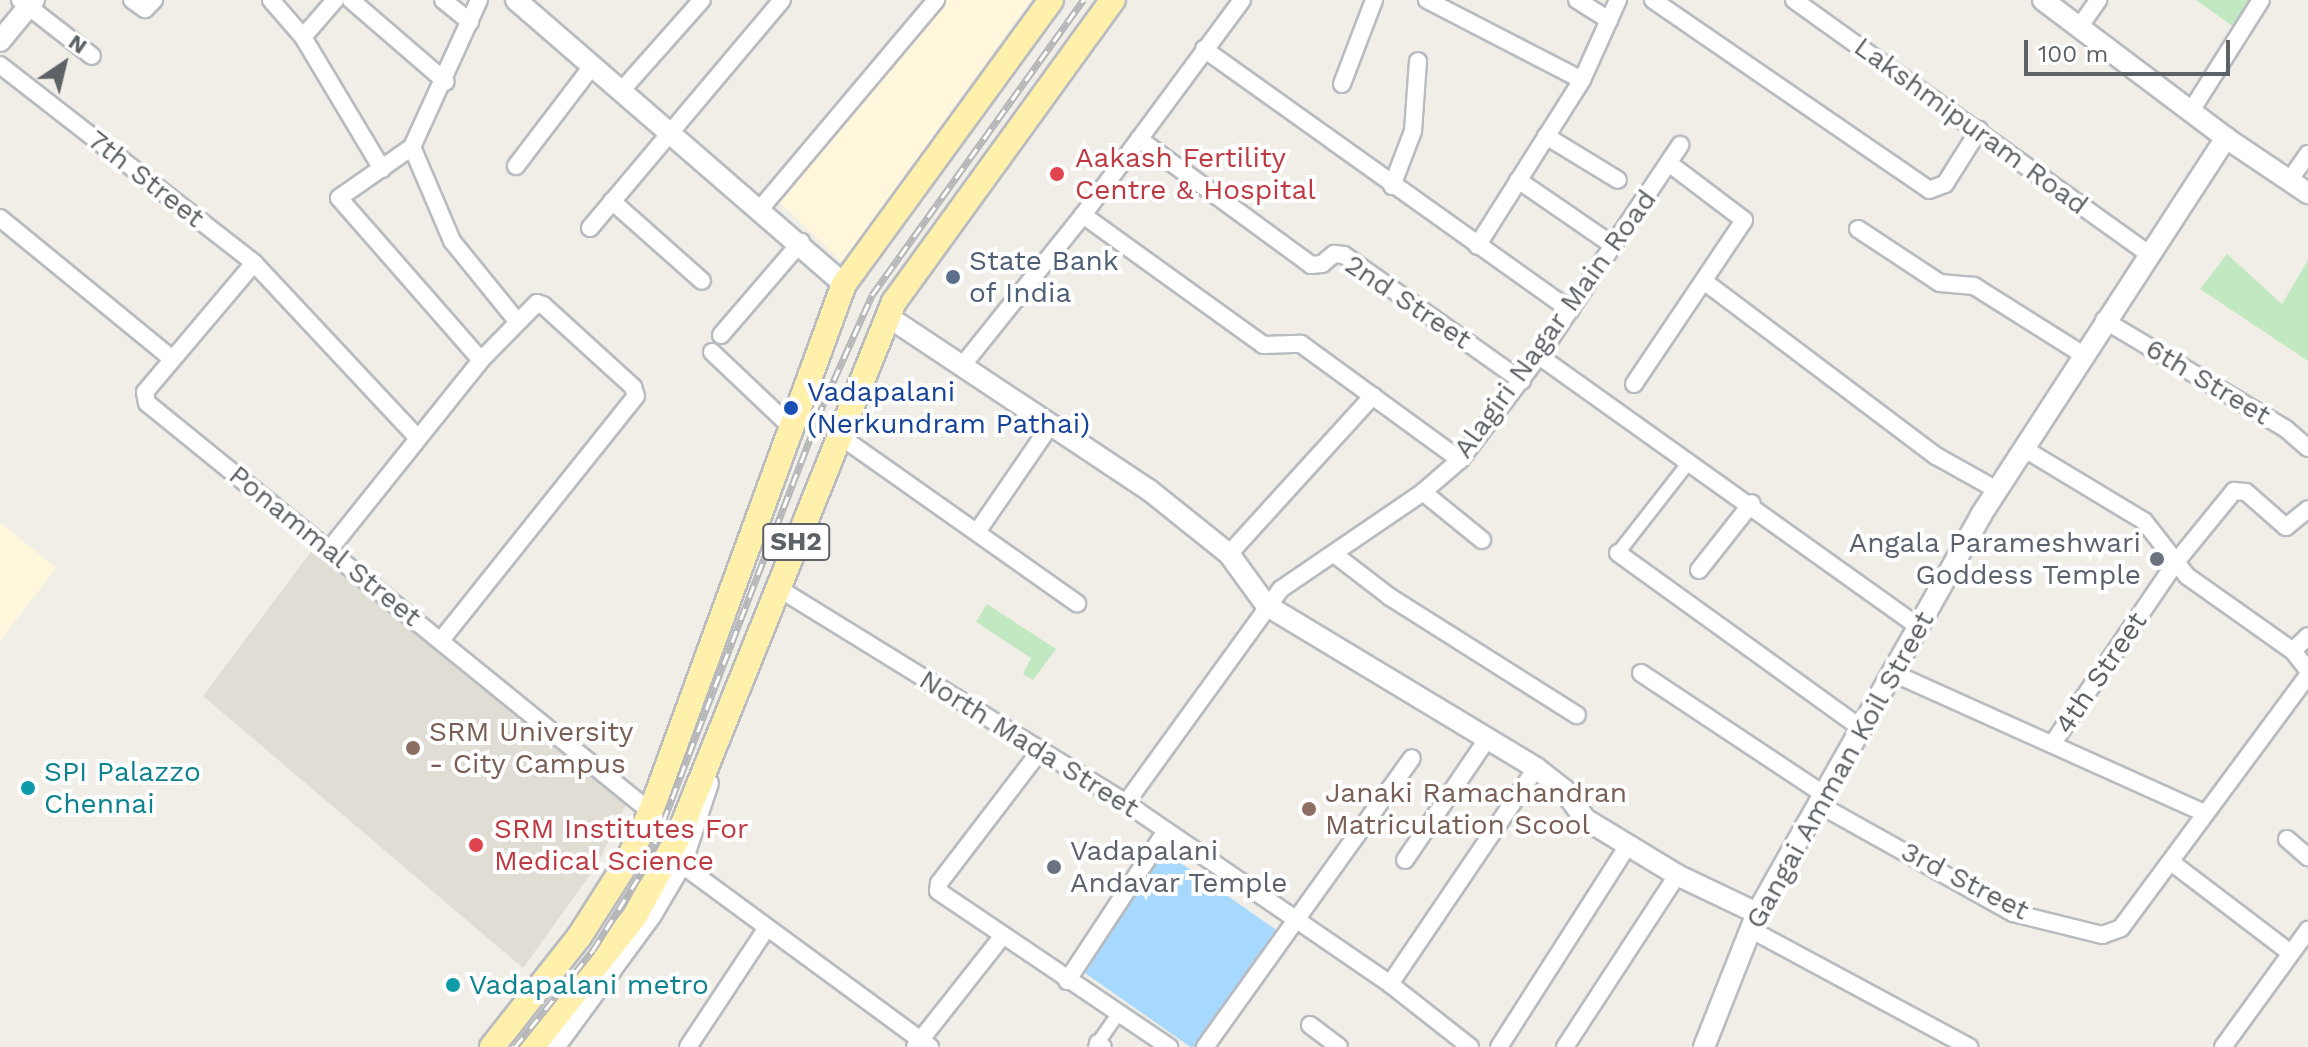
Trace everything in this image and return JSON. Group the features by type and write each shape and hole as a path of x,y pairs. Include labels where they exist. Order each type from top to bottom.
{"main road":[{"name":"SH2","path":"492,1047 579,937 627,862 669,765 844,284 1051,0"},
{"name":"SH2","path":"532,1047 635,916 677,839 702,773 716,748 837,434 887,316 1113,0"}],"street":[{"path":"132,0 145,9 154,0"},
{"path":"271,0 303,37 382,169"},
{"path":"303,37 335,0"},
{"path":"351,0 446,82"},
{"path":"443,0 470,22"},
{"path":"479,0 446,82 412,147 339,198 481,360"},
{"path":"516,0 801,242 844,284"},
{"path":"622,90 702,0"},
{"path":"590,228 669,130 782,0"},
{"path":"761,208 936,0"},
{"path":"962,366 1083,215 1242,0"},
{"path":"1342,84 1374,0"},
{"path":"1427,0 1582,80"},
{"path":"1577,0 1609,20"},
{"path":"1477,246 1582,80 1618,0"},
{"path":"1653,0 1929,190 1945,184 1979,130"},
{"name":"Lakshmipuram Road","path":"1794,0 2147,253"},
{"path":"2043,0 2226,138 2308,193"},
{"path":"2080,26 2098,0"},
{"path":"2191,111 2261,0"},
{"path":"0,41 28,2 92,56"},
{"path":"1204,49 1570,310"},
{"path":"1392,186 1413,131 1418,61"},
{"name":"7th Street","path":"0,65 254,263 417,437"},
{"path":"516,166 593,65"},
{"path":"1546,136 1618,180"},
{"name":"Gangai Amman Koil Street","path":"1704,1047 1754,921 1820,799 1997,490 2147,253 2226,138"},
{"name":"2nd Street","path":"1139,139 1311,265 1322,264 1334,254 1344,255 1522,381"},
{"name":"Alagiri Nagar Main Road","path":"1126,803 1266,605 1423,492 1460,460 1522,381 1680,145"},
{"path":"412,147 452,241 517,321"},
{"path":"2289,181 2308,154"},
{"path":"1634,384 1744,220 1670,164"},
{"path":"1518,180 1614,246"},
{"path":"612,201 702,281"},
{"path":"1083,215 1263,345 1301,344 1460,460"},
{"path":"0,218 171,358"},
{"path":"1858,229 1940,283 1974,286 2082,354"},
{"path":"721,335 801,242"},
{"name":"Ponammal Street","path":"254,263 145,392 147,403 641,804"},
{"path":"1705,282 1936,456 1997,490"},
{"path":"329,550 481,360 537,303 633,387 636,396 594,453 441,640"},
{"path":"887,316 1149,490 1229,554 1266,605 1536,768 1564,790 1585,819 1969,1047"},
{"name":"6th Street","path":"2104,320 2286,429 2308,448"},
{"path":"712,352 791,427"},
{"path":"1539,356 1752,503 1920,628"},
{"path":"1229,554 1373,396"},
{"path":"977,532 1052,423"},
{"path":"837,434 1077,603"},
{"path":"2023,448 2144,521 2159,534 2187,576 2293,651 2308,672"},
{"path":"1689,462 1618,553 1862,729"},
{"name":"4th Street","path":"2053,743 2176,562 2234,491 2246,492 2286,527 2308,509"},
{"path":"1423,492 1482,540"},
{"path":"1699,570 1752,503"},
{"path":"1334,554 1390,597 1577,715"},
{"name":"North Mada Street","path":"778,588 1126,803 1390,984 1470,1047"},
{"path":"2293,651 2308,636"},
{"name":"3rd Street","path":"1641,673 1820,799 2013,913 2102,935 2121,928 2308,672"},
{"path":"1893,673 2205,813"},
{"path":"478,1047 558,949 612,870 641,804 679,732"},
{"path":"1405,860 1488,738"},
{"path":"554,1047 612,974 681,864 702,811 716,748"},
{"path":"1040,751 939,883 938,891 1001,938 1169,1047"},
{"path":"1205,1047 1412,758"},
{"path":"1390,984 1536,768"},
{"path":"1067,981 1166,831"},
{"path":"2287,839 2308,857"},
{"path":"1499,1047 1628,845"},
{"path":"2171,862 2289,952"},
{"path":"681,864 922,1045 1001,938"},
{"path":"1565,1047 1677,875"},
{"path":"688,1047 766,929"},
{"path":"2223,1047 2289,952 2308,930"},
{"path":"1098,1046 1117,1015"},
{"path":"1310,1025 1339,1047"}],"shaded area":[{"path":"934,0 1031,0 842,262 774,197"},
{"path":"0,522 56,568 0,641"},
{"name":"SRM University - City Campus","path":"313,549 628,801 597,865 523,968 203,696"}],"green space":[{"path":"2196,0 2257,0 2238,30"},
{"path":"2227,254 2282,304 2308,260 2308,361 2200,289"},
{"path":"987,604 1056,649 1033,680 1023,674 1031,658 976,622"}],"water":[{"path":"1162,850 1278,931 1196,1047 1191,1047 1079,969"}],"railway":[{"path":"515,1047 593,950 646,866 824,402 872,295 1083,0"}],"place":[{"name":"Aakash Fertility Centre & Hospital","path":"1057,174"},
{"name":"State Bank of India","path":"953,277"},
{"name":"Vadapalani (Nerkundram Pathai)","path":"791,408"},
{"name":"Angala Parameshwari Goddess Temple","path":"2157,559"},
{"name":"SRM University - City Campus","path":"413,748"},
{"name":"SPI Palazzo Chennai","path":"28,788"},
{"name":"Janaki Ramachandran Matriculation Scool","path":"1309,809"},
{"name":"SRM Institutes For Medical Science","path":"476,845"},
{"name":"Vadapalani Andavar Temple","path":"1054,867"},
{"name":"Vadapalani metro","path":"453,985"}]}
